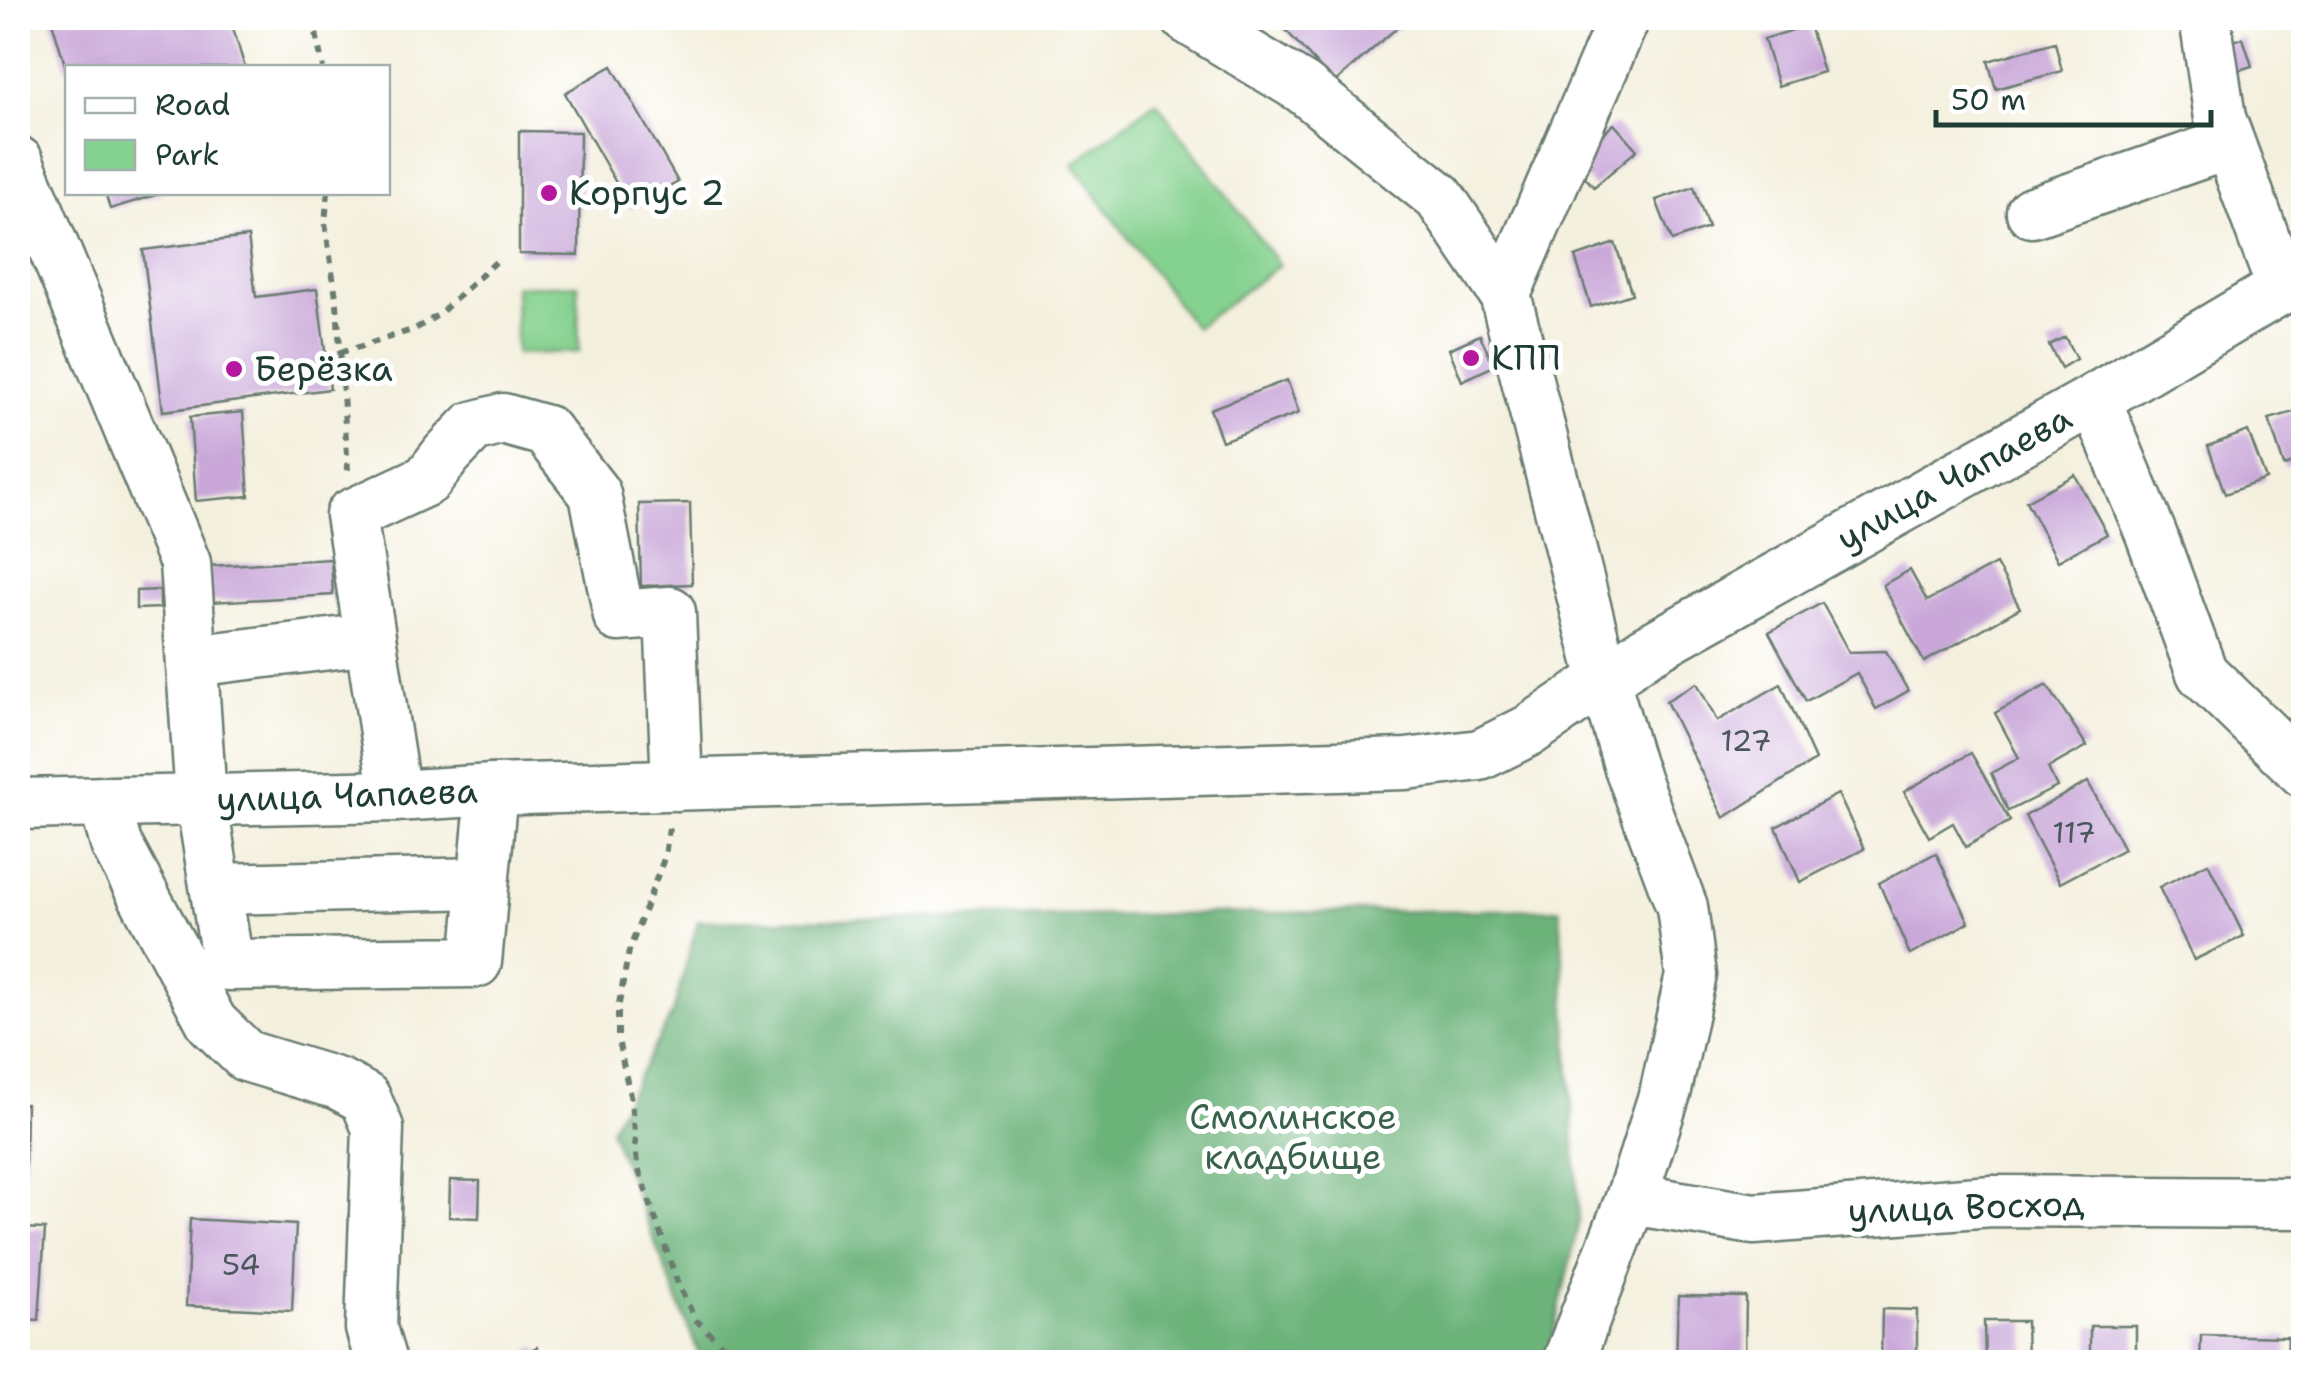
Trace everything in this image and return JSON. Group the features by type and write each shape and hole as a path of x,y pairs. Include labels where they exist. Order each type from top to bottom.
{"street":[{"path":"1187,18 1303,88 1438,197 1505,294 1604,680 1629,766 1682,908 1691,975 1666,1090 1631,1199 1568,1362"},
{"path":"1505,294 1624,18"},
{"path":"2205,18 2220,118 2228,144 2293,281"},
{"path":"2032,212 2228,144"},
{"path":"18,162 184,563 202,799 228,966 476,962 492,790"},
{"name":"улица Чапаева","path":"18,804 1406,764 1480,754 1530,730 1646,651 2095,399 2293,281"},
{"path":"2095,399 2151,534 2202,674 2304,772"},
{"path":"395,796 351,516 428,480 473,428 503,418 546,431 594,494 619,616 670,612 677,785"},
{"path":"192,660 370,639"},
{"path":"104,802 116,844 212,1023 246,1056 340,1084 365,1098 378,1128 371,1328 382,1362"},
{"path":"216,889 484,883"},
{"name":"улица Восход","path":"1631,1199 1754,1219 1992,1201 2304,1203"}],"path":[{"path":"313,18 322,65"},
{"path":"328,195 325,222 337,304 351,516"},
{"path":"340,353 415,329 438,315 498,260"},
{"path":"677,785 666,856 629,950 618,1009 618,1040 638,1165 679,1287 696,1320 740,1362"}],"green space":[{"path":"1156,101 1279,265 1195,328 1073,164"},
{"path":"578,284 579,352 516,354 515,286"},
{"name":"Смолинское кладбище","path":"1560,909 1579,1222 1547,1362 702,1362 610,1129 673,1012 698,921"}],"building":[{"path":"51,18 230,18 244,65 65,65"},
{"path":"1227,18 1276,18 1252,42"},
{"path":"1296,18 1408,18 1334,83 1284,28"},
{"path":"1809,25 1823,72 1778,86 1764,39"},
{"path":"2243,38 2252,66 2226,74 2217,46"},
{"path":"2055,42 2062,71 1996,89 1988,61"},
{"path":"612,66 678,182 631,209 565,93"},
{"path":"1614,124 1637,150 1594,187 1571,162"},
{"name":"Корпус 2","path":"519,131 580,132 579,255 519,254"},
{"path":"1694,187 1708,228 1672,241 1656,200"},
{"path":"106,195 156,195 110,209"},
{"path":"248,237 256,297 317,289 330,389 163,411 143,250"},
{"path":"1615,243 1632,294 1591,307 1575,257"},
{"name":"КПП","path":"1480,335 1494,366 1462,381 1449,349"},
{"path":"2065,337 2076,359 2061,368 2049,345"},
{"path":"1287,380 1299,413 1222,441 1210,409"},
{"path":"2304,409 2304,460 2284,466 2269,419"},
{"path":"243,412 249,496 196,501 190,417"},
{"path":"2248,431 2266,479 2225,494 2208,446"},
{"path":"2075,475 2107,534 2058,561 2026,501"},
{"path":"690,503 692,584 641,586 639,504"},
{"path":"331,559 333,595 211,602 209,566"},
{"path":"1996,564 2020,608 1924,662 1883,585 1910,570 1927,601"},
{"path":"160,590 160,608 136,609 136,591"},
{"path":"1822,603 1849,652 1886,651 1908,691 1876,709 1857,673 1806,701 1769,632"},
{"path":"1697,683 1717,721 1781,684 1815,760 1724,818 1666,701"},
{"path":"2047,685 2087,746 2048,768 2057,787 2008,811 1991,773 2019,758 1995,713"},
{"path":"1971,753 2010,821 1966,847 1953,823 1929,837 1904,792"},
{"path":"2088,782 2124,849 2060,883 2025,816"},
{"path":"1838,794 1864,849 1800,882 1776,827"},
{"path":"1936,853 1969,922 1910,955 1879,883"},
{"path":"2208,863 2244,936 2194,960 2159,887"},
{"path":"18,1104 26,1104 25,1171 18,1171"},
{"path":"450,1180 480,1181 479,1218 449,1217"},
{"path":"190,1219 296,1225 292,1311 186,1306"},
{"path":"18,1228 45,1229 39,1320 18,1319"},
{"path":"1678,1296 1746,1297 1745,1362 1676,1362"},
{"path":"1882,1309 1917,1310 1917,1362 1881,1362"},
{"path":"1984,1321 2026,1321 2027,1362 1985,1362"},
{"path":"2090,1326 2136,1326 2136,1362 2090,1362"},
{"path":"2201,1335 2288,1337 2287,1362 2200,1362"},
{"path":"537,1347 545,1362 508,1362"}],"place":[{"name":"Корпус 2","path":"549,193"},
{"name":"КПП","path":"1471,358"},
{"name":"Берёзка","path":"234,369"}]}
